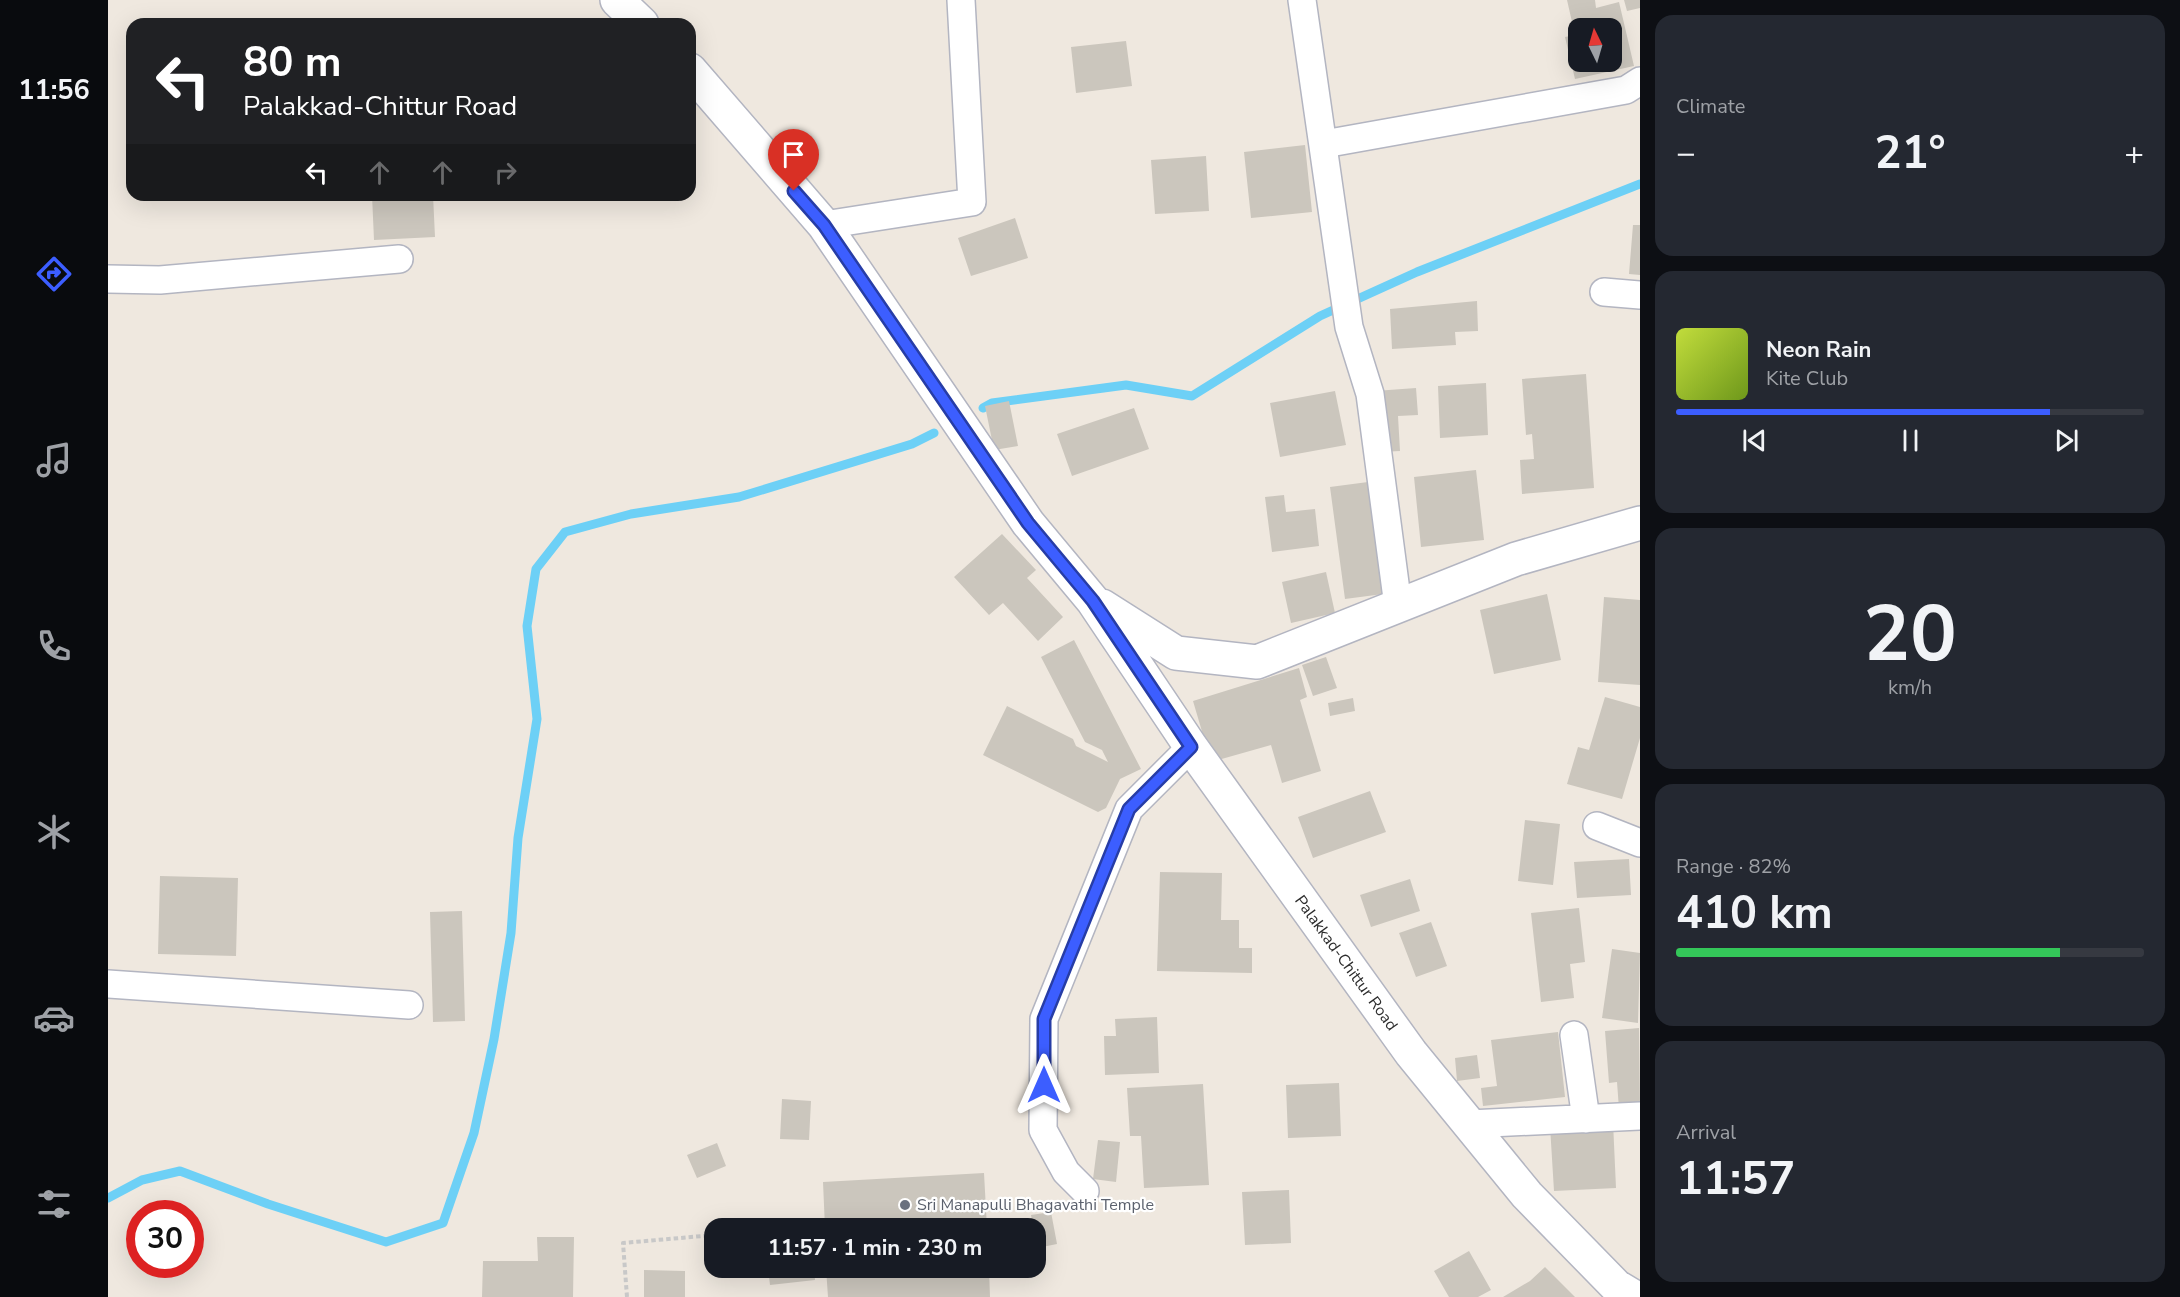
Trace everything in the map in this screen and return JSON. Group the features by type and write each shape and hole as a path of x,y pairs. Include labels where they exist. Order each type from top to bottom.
{"main road":[{"path":"617,0 636,18"},
{"name":"Palakkad-Chittur Road","path":"696,77 824,225 1028,523 1093,601 1191,747 1411,1053 1527,1195 1616,1286 1634,1297"},
{"name":"Palakkad-Chittur Road","path":"1093,601 1176,653 1257,662 1516,559 1640,523"}],"street":[{"path":"824,225 972,202 961,0"},
{"path":"1302,0 1349,327 1370,394 1398,606"},
{"path":"1324,144 1626,90 1640,81"},
{"path":"108,279 160,280 399,259"},
{"path":"1604,292 1640,295"},
{"path":"1085,1191 1066,1172 1043,1130 1044,1019 1129,809 1191,747"},
{"path":"1597,826 1640,843"},
{"path":"108,984 409,1005"},
{"path":"1574,1035 1586,1119"},
{"path":"1469,1124 1640,1116"}],"path":[{"path":"627,1297 623,1244 704,1236"}],"building":[{"path":"1567,0 1595,0 1596,8 1619,2 1634,66 1622,69 1622,18 1571,18"},
{"path":"1624,0 1640,0 1640,8 1627,11"},
{"path":"1126,41 1132,86 1076,93 1071,47"},
{"path":"1573,72 1607,72 1575,79"},
{"path":"1305,145 1312,212 1251,218 1244,152"},
{"path":"1206,156 1209,211 1155,214 1151,160"},
{"path":"372,201 433,201 435,237 374,240"},
{"path":"1015,218 1028,258 971,276 958,238"},
{"path":"1633,225 1640,225 1640,275 1629,274"},
{"path":"1477,301 1478,331 1455,332 1456,345 1392,349 1390,309"},
{"path":"1586,374 1594,488 1522,494 1520,460 1534,459 1532,434 1526,435 1522,379"},
{"path":"1486,383 1488,435 1440,438 1438,386"},
{"path":"1416,388 1418,415 1398,416 1400,451 1380,452 1375,391"},
{"path":"1335,391 1346,445 1280,457 1270,403"},
{"path":"1009,401 1018,446 994,450 985,406"},
{"path":"1134,408 1149,449 1072,476 1057,434"},
{"path":"1476,470 1484,540 1421,547 1414,477"},
{"path":"1368,482 1383,594 1345,599 1330,487"},
{"path":"1284,495 1286,512 1315,509 1319,546 1272,552 1265,497"},
{"path":"1002,534 1036,570 1027,578 1063,617 1038,641 1003,603 989,615 954,577"},
{"path":"1326,572 1335,613 1291,623 1282,582"},
{"path":"1547,594 1561,660 1494,674 1480,610"},
{"path":"1604,597 1640,600 1640,685 1598,682"},
{"path":"1074,640 1141,769 1120,779 1106,808 1098,812 983,755 1007,706 1073,739 1076,746 1108,762 1102,750 1085,742 1041,657"},
{"path":"1326,657 1337,688 1313,696 1302,665"},
{"path":"1299,668 1307,697 1300,700 1321,771 1282,783 1271,745 1211,762 1193,701"},
{"path":"1605,697 1640,707 1640,738 1622,799 1567,784 1578,747 1589,750"},
{"path":"1353,698 1355,711 1330,716 1328,703"},
{"path":"1370,791 1386,832 1313,858 1298,817"},
{"path":"1525,820 1560,824 1553,885 1518,881"},
{"path":"1629,859 1631,895 1577,898 1574,862"},
{"path":"1160,872 1222,873 1221,920 1239,920 1239,948 1252,948 1252,973 1157,971"},
{"path":"160,876 238,878 236,956 158,954"},
{"path":"1410,879 1420,911 1371,927 1360,895"},
{"path":"1579,908 1585,962 1570,964 1574,998 1541,1002 1531,913"},
{"path":"462,911 465,1021 433,1022 430,912"},
{"path":"1431,922 1447,966 1416,977 1399,933"},
{"path":"1612,949 1640,953 1638,1023 1602,1018"},
{"path":"1157,1017 1159,1073 1105,1075 1104,1036 1116,1036 1115,1019"},
{"path":"1639,1028 1640,1108 1619,1109 1617,1082 1609,1083 1605,1031"},
{"path":"1558,1032 1565,1097 1483,1106 1481,1088 1497,1086 1491,1040"},
{"path":"1477,1055 1480,1078 1457,1081 1455,1058"},
{"path":"1339,1083 1341,1136 1288,1138 1286,1085"},
{"path":"1203,1084 1209,1185 1144,1188 1141,1136 1130,1136 1127,1088"},
{"path":"782,1099 811,1101 809,1140 780,1139"},
{"path":"1613,1122 1616,1188 1554,1191 1550,1126"},
{"path":"1098,1140 1120,1142 1116,1182 1093,1179"},
{"path":"717,1143 726,1166 697,1178 687,1155"},
{"name":"Sri Manapulli Bhagavathi Temple","path":"984,1173 986,1218 825,1218 823,1182"},
{"path":"1289,1190 1291,1243 1245,1245 1242,1192"},
{"path":"1051,1212 1057,1244 1046,1246 1046,1218 1032,1218 1031,1215"},
{"path":"537,1237 574,1237 573,1297 482,1297 483,1261 538,1261"},
{"path":"1469,1251 1491,1290 1478,1297 1449,1297 1434,1271"},
{"path":"1545,1267 1575,1297 1503,1297 1530,1281"},
{"path":"644,1270 685,1271 685,1297 644,1297"},
{"path":"769,1278 815,1278 815,1280 770,1285"},
{"path":"827,1278 989,1278 990,1297 828,1297"}],"waterway":[{"path":"983,408 992,403 1126,385 1192,396 1320,316 1417,272 1640,184"},
{"path":"108,1198 142,1180 180,1171 268,1204 386,1242 443,1223 474,1133 494,1039 511,933 518,838 537,719 527,626 536,569 565,532 631,514 739,497 912,444 934,433"}],"place":[{"name":"Sri Manapulli Bhagavathi Temple","path":"905,1205"}],"route":[{"path":"794,191 824,225 1028,523 1093,601 1191,747 1129,809 1044,1019 1044,1085"}]}
